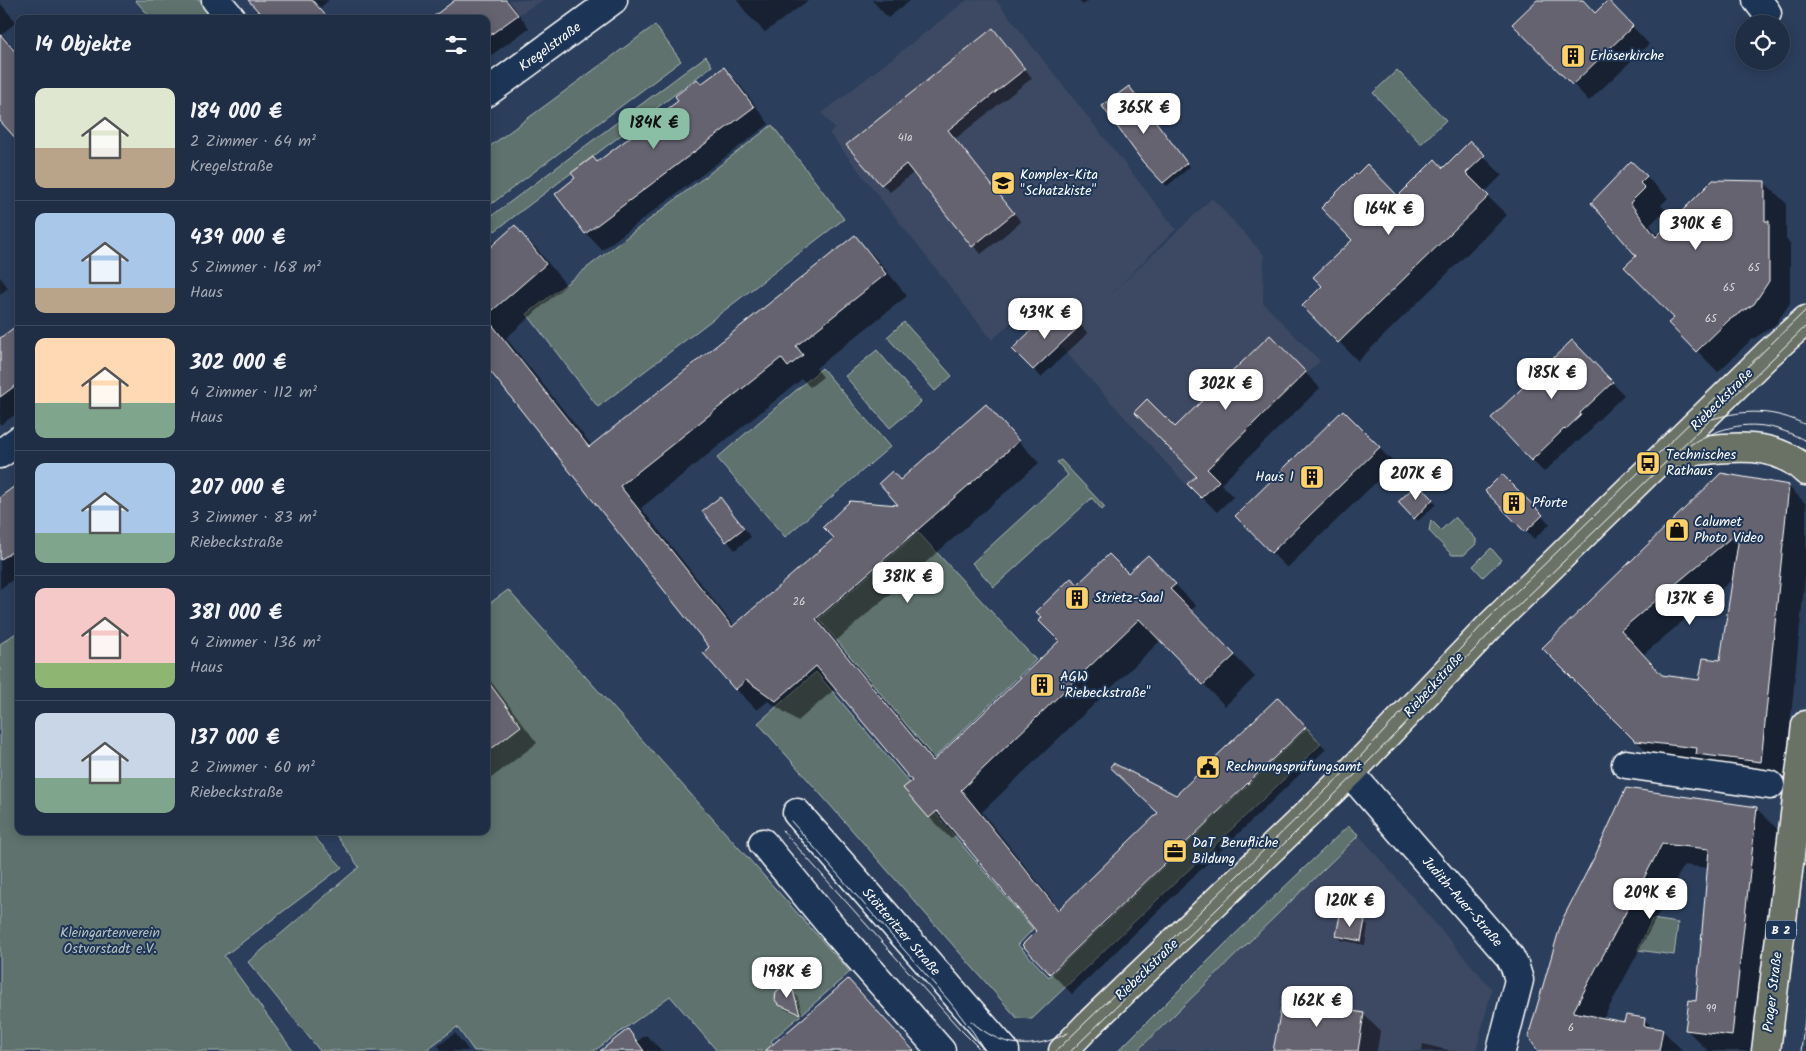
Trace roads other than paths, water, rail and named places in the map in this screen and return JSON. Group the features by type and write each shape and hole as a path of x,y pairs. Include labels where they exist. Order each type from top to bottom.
{"main road":[{"name":"Riebeckstraße","path":"1063,1051 1350,773 1492,624 1768,354 1806,320"},
{"path":"1666,454 1740,446 1778,452 1798,462 1806,471"},
{"name":"Prager Straße","path":"1766,1051 1806,725"}],"street":[{"path":"216,0 229,15"},
{"name":"Kregelstraße","path":"490,90 613,0"},
{"path":"0,454 15,443"},
{"path":"1626,764 1770,785"},
{"name":"Judith-Auer-Straße","path":"1350,773 1510,957 1519,980 1501,1051"},
{"name":"Stötteritzer Straße","path":"797,813 1005,1051"},
{"path":"763,843 941,1051"}],"tram line":[{"path":"1056,1051 1359,758 1487,620 1806,310"},
{"path":"1071,1051 1366,764 1495,628 1806,326"},
{"path":"1712,419 1737,413 1760,412 1783,416 1806,425"},
{"path":"1690,445 1719,431 1753,425 1784,431 1806,441"},
{"path":"791,821 949,1001 985,1051"},
{"path":"782,830 958,1027 979,1048"},
{"path":"1801,1051 1806,1011"},
{"path":"971,1021 994,1037 1017,1044 1042,1043 1068,1033"}],"place":[{"name":"Erlöserkirche","path":"1573,56"},
{"name":"Komplex-Kita \"Schatzkiste\"","path":"1003,183"},
{"name":"Technisches Rathaus","path":"1648,463"},
{"name":"Haus 1","path":"1312,477"},
{"name":"Pforte","path":"1514,503"},
{"name":"Calumet Photo Video","path":"1677,530"},
{"name":"Strietz-Saal","path":"1077,598"},
{"name":"AGW \"Riebeckstraße\"","path":"1042,685"},
{"name":"Rechnungsprüfungsamt","path":"1208,767"},
{"name":"DaT Berufliche Bildung","path":"1175,851"}],"park label":[{"name":"Kleingartenverein Ostvorstadt e.V.","path":"110,942"}]}
